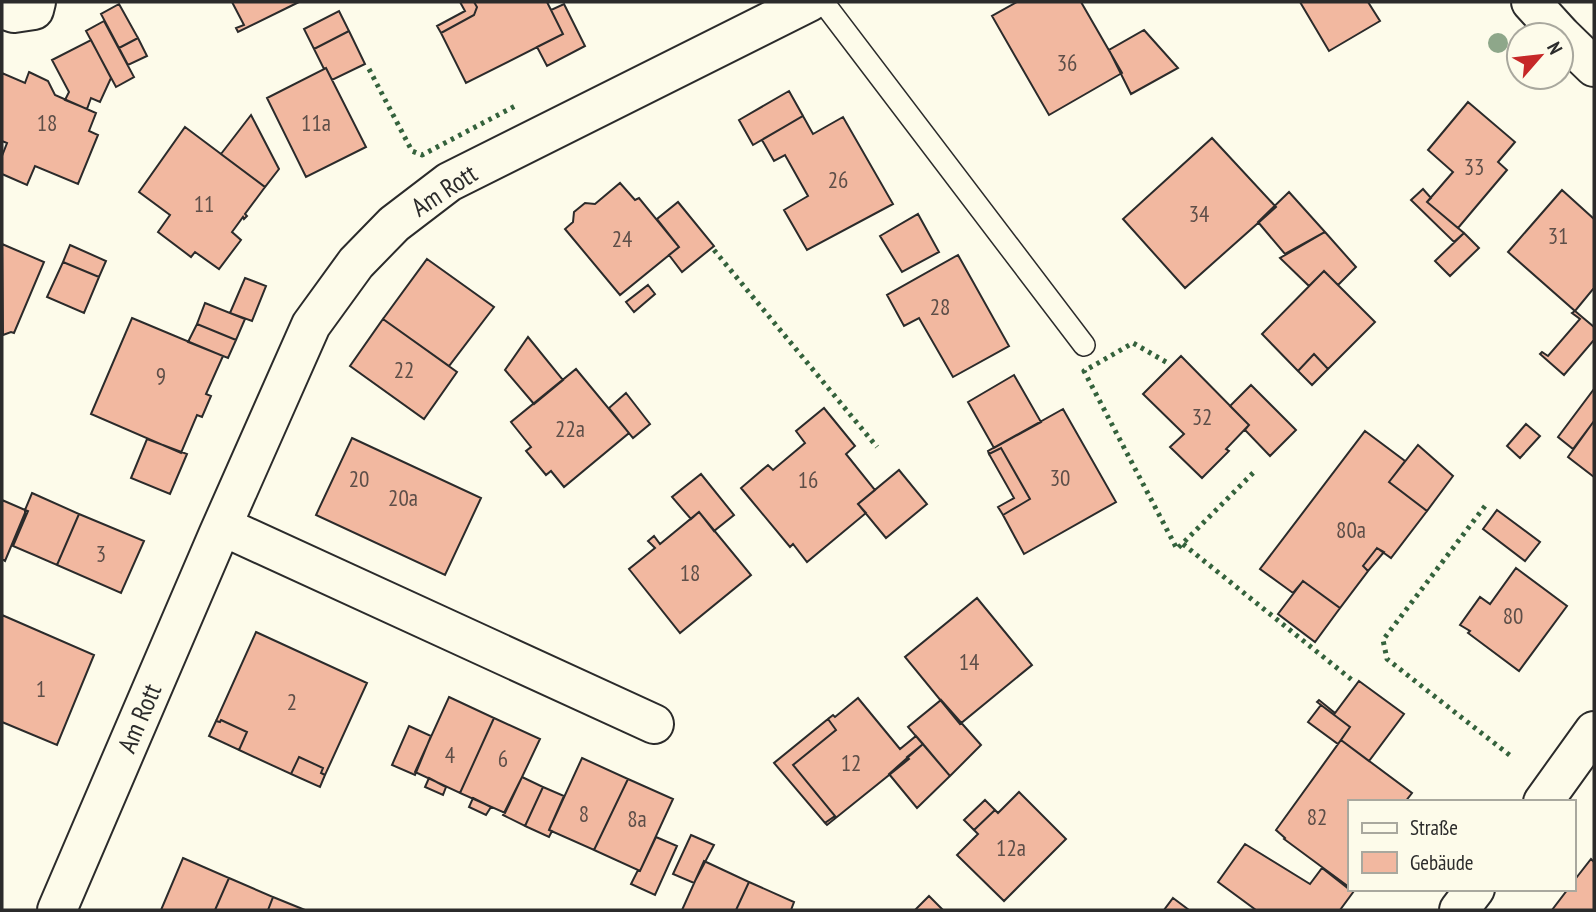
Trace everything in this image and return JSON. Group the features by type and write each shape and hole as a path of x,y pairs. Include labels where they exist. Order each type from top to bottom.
{"street":[{"path":"2,9 13,13 34,10 36,2"},
{"name":"Am Rott","path":"57,910 222,526 312,325 356,264 394,224 449,182 809,2"},
{"path":"1531,2 1548,21"},
{"path":"1575,49 1594,67"},
{"path":"222,526 654,724"},
{"path":"1544,800 1594,731"},
{"path":"1459,910 1473,891"}],"lane":[{"path":"823,2 1084,345"}],"building":[{"path":"232,2 299,2 238,32 236,28 244,25"},
{"path":"460,2 474,2 477,7 474,15 441,33 437,26 465,11"},
{"path":"474,2 547,2 563,34 466,83 441,33 474,15 477,7"},
{"path":"1017,2 1081,2 1122,73 1049,115 992,16"},
{"path":"1300,2 1368,2 1380,21 1329,51"},
{"path":"119,4 138,38 119,48 101,14"},
{"path":"564,4 585,46 547,66 537,47 563,34 551,10"},
{"path":"339,11 349,31 314,49 304,29"},
{"path":"104,21 134,77 116,87 86,31"},
{"path":"1144,30 1178,68 1131,94 1109,50"},
{"path":"349,31 365,64 332,80 314,49"},
{"path":"138,38 147,56 128,65 119,48"},
{"path":"91,40 111,78 100,102 91,98 87,109 65,100 69,92 52,60"},
{"path":"326,68 366,147 306,177 267,98"},
{"path":"29,72 48,81 55,95 96,113 89,131 98,135 78,184 35,166 27,185 2,174 2,156 7,143 2,141 2,73 25,83"},
{"path":"789,91 803,116 753,145 739,120"},
{"path":"1468,102 1515,142 1498,162 1507,170 1458,228 1427,202 1453,172 1428,150"},
{"path":"251,115 279,169 265,187 221,154"},
{"path":"803,116 813,134 843,117 893,204 807,250 784,210 808,196 785,155 774,161 762,140"},
{"path":"185,127 265,187 245,214 247,216 244,219 243,217 232,232 241,240 219,269 195,252 191,257 158,232 170,215 139,192"},
{"path":"1212,138 1276,207 1185,288 1123,219"},
{"path":"620,183 635,200 639,198 679,247 620,295 565,229 573,222 574,212 585,203 595,204"},
{"path":"1423,189 1431,198 1427,202 1464,233 1454,242 1411,200"},
{"path":"1562,190 1594,219 1594,288 1575,311 1508,252"},
{"path":"1289,192 1325,232 1285,254 1258,222"},
{"path":"678,202 714,246 682,272 669,255 679,247 657,219"},
{"path":"918,214 939,252 902,272 880,236"},
{"path":"1325,232 1356,267 1338,285 1324,271 1309,286 1280,258"},
{"path":"1464,233 1479,248 1450,276 1435,261"},
{"path":"2,244 44,262 14,333 3,335"},
{"path":"70,245 106,261 99,277 63,262"},
{"path":"958,255 1009,346 953,377 919,318 904,326 887,295"},
{"path":"427,259 494,307 449,366 383,319"},
{"path":"63,262 99,277 84,313 47,297"},
{"path":"1324,271 1375,322 1328,369 1314,354 1298,371 1262,334"},
{"path":"245,278 266,286 252,321 230,313"},
{"path":"648,285 655,294 634,312 626,302"},
{"path":"205,303 245,319 236,340 197,324"},
{"path":"1575,311 1594,327 1594,340 1564,375 1540,354 1542,352 1548,356 1580,319 1572,313"},
{"path":"132,318 223,356 206,394 211,396 202,417 197,415 181,453 91,414"},
{"path":"383,319 457,372 424,419 350,366"},
{"path":"197,324 236,340 228,358 188,342"},
{"path":"528,337 563,380 534,404 505,370"},
{"path":"1314,354 1328,369 1312,385 1298,371"},
{"path":"1181,356 1249,425 1226,449 1229,451 1202,478 1170,447 1184,434 1143,394"},
{"path":"576,369 629,433 564,487 551,471 546,475 526,451 531,447 511,422"},
{"path":"1014,375 1041,422 994,448 968,402"},
{"path":"1251,385 1296,430 1270,456 1245,430 1249,425 1230,406"},
{"path":"1594,389 1594,421 1573,449 1558,437"},
{"path":"626,393 650,424 633,438 609,408"},
{"path":"824,408 855,446 846,454 875,490 858,504 866,513 807,562 793,544 790,547 741,488 768,465 773,470 805,443 796,431"},
{"path":"1063,409 1116,502 1024,554 1003,515 1030,499 1001,448 989,454 988,451"},
{"path":"1594,421 1594,477 1568,457"},
{"path":"1526,424 1540,436 1520,458 1507,446"},
{"path":"1365,431 1405,461 1389,482 1427,511 1391,558 1377,548 1363,566 1368,571 1340,608 1303,581 1293,593 1260,569"},
{"path":"352,438 481,498 445,575 316,515"},
{"path":"147,439 187,454 170,494 131,478"},
{"path":"1418,445 1453,476 1427,511 1389,482"},
{"path":"1001,448 1030,499 1003,515 998,507 1014,498 989,454"},
{"path":"899,470 927,504 886,538 858,504"},
{"path":"701,474 734,515 714,531 699,512 691,519 672,497"},
{"path":"32,493 79,514 57,565 13,546 28,511 25,510"},
{"path":"2,500 25,510 5,561 2,559"},
{"path":"1497,510 1540,542 1525,561 1483,529"},
{"path":"699,512 751,575 680,633 629,569 655,548 648,541 654,536 660,544"},
{"path":"79,514 144,541 121,593 57,565"},
{"path":"1377,548 1384,552 1368,571 1363,566"},
{"path":"1516,568 1567,606 1519,671 1460,625 1480,597 1490,604"},
{"path":"1303,581 1340,608 1315,642 1278,614"},
{"path":"977,598 1032,665 960,724 905,657"},
{"path":"2,615 94,655 57,745 2,722"},
{"path":"256,632 367,683 325,775 321,773 323,768 299,757 291,774 239,750 247,732 221,720 216,721"},
{"path":"1359,681 1404,714 1369,761 1341,740 1350,727 1317,702 1319,700 1335,713"},
{"path":"449,697 494,718 460,793 415,772"},
{"path":"858,698 900,749 916,736 923,744 907,757 909,759 827,825 825,823 835,816 793,765 836,730 828,719 833,715 835,717"},
{"path":"941,700 981,745 950,776 908,727"},
{"path":"1321,705 1350,727 1338,744 1308,722"},
{"path":"494,718 540,739 505,813 460,793"},
{"path":"828,719 836,730 793,765 835,816 825,823 774,763"},
{"path":"221,720 247,732 239,750 209,736 216,721"},
{"path":"409,726 431,736 415,775 392,765"},
{"path":"1341,740 1412,793 1407,800 1348,800 1348,886 1284,839 1276,830"},
{"path":"923,744 950,776 917,808 889,774"},
{"path":"299,757 323,768 321,773 325,775 320,787 291,774"},
{"path":"582,758 628,779 594,850 549,830"},
{"path":"522,777 543,787 525,826 503,815"},
{"path":"429,778 446,787 443,795 425,787"},
{"path":"628,779 673,799 640,871 594,850"},
{"path":"543,787 564,796 549,830 552,831 549,837 525,826"},
{"path":"1019,792 1066,839 1004,901 957,855 978,834 974,830 995,810 998,813"},
{"path":"473,798 491,807 486,815 469,807"},
{"path":"985,800 995,810 974,830 964,820"},
{"path":"691,835 714,845 694,883 673,874"},
{"path":"656,837 677,846 655,895 631,884"},
{"path":"1245,844 1310,884 1322,868 1348,891 1354,891 1340,910 1256,910 1218,882"},
{"path":"183,858 229,878 215,910 161,910"},
{"path":"1591,859 1594,862 1594,910 1552,910 1566,891 1575,891 1575,879"},
{"path":"704,861 749,882 736,910 682,910"},
{"path":"229,878 273,897 268,910 215,910"},
{"path":"749,882 794,902 791,910 736,910"},
{"path":"929,896 943,910 915,910"},
{"path":"273,897 305,910 268,910"},
{"path":"1173,898 1189,910 1164,910"}],"hedge":[{"path":"369,69 412,151 422,155 517,105"},
{"path":"714,250 877,447"},
{"path":"1166,362 1133,343 1084,371 1177,549 1256,470"},
{"path":"1485,506 1383,640 1387,659 1512,757"},
{"path":"1183,544 1352,680"}]}
